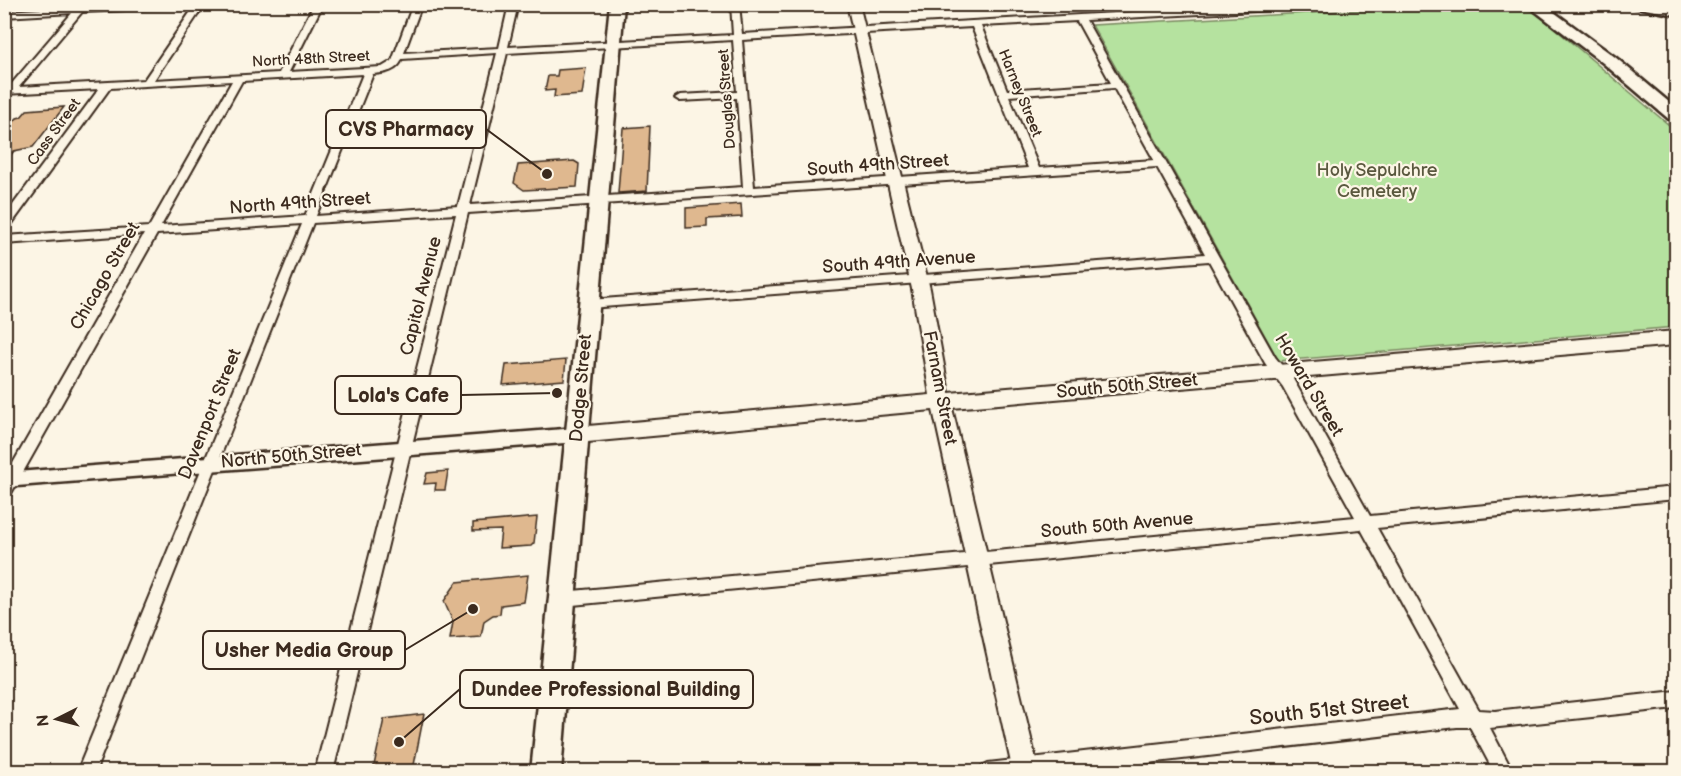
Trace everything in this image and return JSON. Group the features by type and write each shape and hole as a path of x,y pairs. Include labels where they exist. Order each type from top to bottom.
{"main road":[{"name":"Dodge Street","path":"546,771 616,4"},
{"name":"Farnam Street","path":"853,4 919,279 941,402 1026,769"},
{"path":"1533,4 1609,60 1677,116"},
{"path":"1641,4 1677,11"},
{"path":"1551,5 1572,21 1609,60"},
{"name":"South 50th Street","path":"577,435 701,422 1677,338"}],"street":[{"path":"4,14 82,7 192,4"},
{"path":"147,83 201,4"},
{"path":"282,76 319,4"},
{"path":"399,56 418,4"},
{"name":"Capitol Avenue","path":"324,771 514,4"},
{"name":"Douglas Street","path":"735,4 749,191"},
{"name":"North 48th Street","path":"8,91 369,71 390,68 399,56 1329,4"},
{"path":"8,91 82,7"},
{"name":"Howard Street","path":"1081,19 1270,360 1288,383 1504,771"},
{"name":"Harney Street","path":"976,25 1035,172"},
{"name":"Davenport Street","path":"86,771 369,71"},
{"name":"Chicago Street","path":"7,484 239,78"},
{"path":"1004,93 1118,85"},
{"name":"Cass Street","path":"4,226 107,86"},
{"path":"680,98 741,95"},
{"name":"South 49th Street","path":"598,201 1161,163"},
{"name":"North 49th Street","path":"4,240 598,201"},
{"name":"South 49th Avenue","path":"589,304 1213,257"},
{"name":"North 50th Street","path":"7,484 211,463 577,435"},
{"name":"South 50th Avenue","path":"562,599 1677,493"},
{"name":"South 51st Street","path":"988,771 1026,769 1457,718 1495,720 1677,700"}],"green space":[{"name":"Holy Sepulchre Cemetery","path":"1451,5 1527,5 1676,131 1676,327 1279,361 1092,25"}],"building":[{"path":"586,68 582,95 554,97 555,90 545,91 548,76 557,76 558,70"},
{"path":"64,107 33,147 14,151 4,163 4,133 17,118 27,110"},
{"path":"650,126 647,191 618,193 623,128"},
{"path":"574,161 579,164 577,187 524,190 514,183 518,165"},
{"path":"741,204 742,217 707,219 707,227 686,228 686,208"},
{"path":"566,360 564,380 503,385 506,365"},
{"path":"448,471 445,490 435,490 436,483 424,484 427,473"},
{"path":"537,517 534,543 531,546 499,548 501,530 473,531 473,523"},
{"path":"528,575 524,602 501,605 500,614 493,615 484,621 481,637 450,639 453,622 444,601 457,582"},
{"path":"424,714 414,765 373,770 384,719"}],"place":[{"name":"CVS Pharmacy","path":"547,174"},
{"name":"Lola's Cafe","path":"557,393"},
{"name":"Usher Media Group","path":"473,609"},
{"name":"Dundee Professional Building","path":"399,742"}]}
